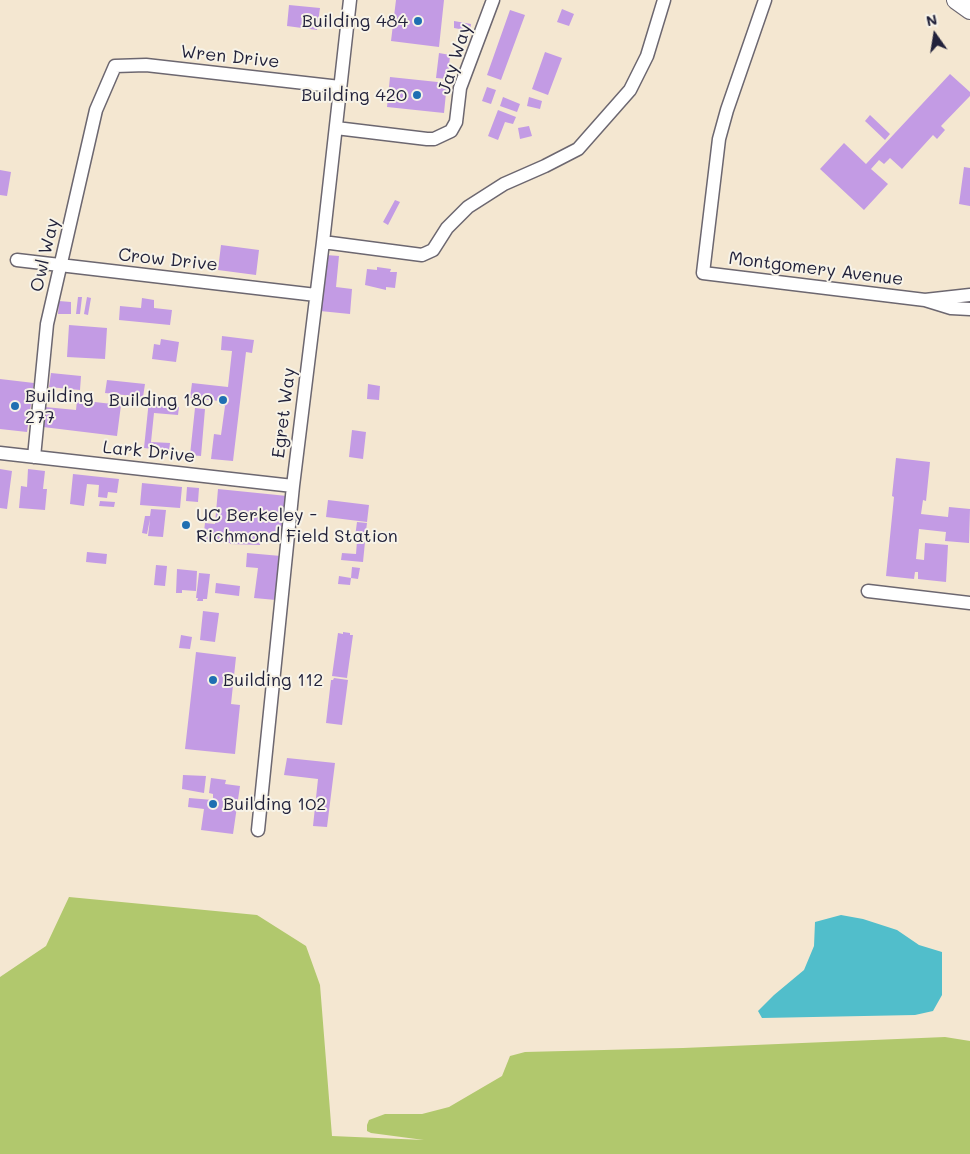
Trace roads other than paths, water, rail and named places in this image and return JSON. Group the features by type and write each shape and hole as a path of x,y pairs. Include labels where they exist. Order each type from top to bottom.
{"street":[{"name":"Egret Way","path":"258,830 293,486 350,0"},
{"name":"Jay Way","path":"336,128 427,139 434,139 451,131 456,122 460,88 494,0"},
{"path":"323,242 422,255 433,250 447,228 468,207 504,184 546,166 578,149 630,90 647,56 664,0"},
{"name":"Montgomery Avenue","path":"765,0 727,110 719,140 703,273 925,300 951,308 970,309"},
{"path":"956,0 970,10"},
{"name":"Wren Drive","path":"115,66 146,65 340,87"},
{"name":"Owl Way","path":"34,457 47,324 96,110 115,66"},
{"name":"Crow Drive","path":"17,260 316,294"},
{"name":"Montgomery Avenue","path":"925,300 970,296"},
{"name":"Lark Drive","path":"0,453 293,486"},
{"path":"868,591 970,603"}],"water":[{"path":"841,915 863,919 897,930 919,945 942,952 942,995 933,1011 915,1015 762,1018 758,1011 804,970 814,946 815,922"}],"place":[{"name":"Building 484","path":"418,21"},
{"name":"Building 420","path":"417,95"},
{"name":"Building 180","path":"223,400"},
{"name":"Building 277","path":"15,406"},
{"name":"UC Berkeley - Richmond Field Station","path":"186,525"},
{"name":"Building 112","path":"213,680"},
{"name":"Building 102","path":"213,804"}]}
